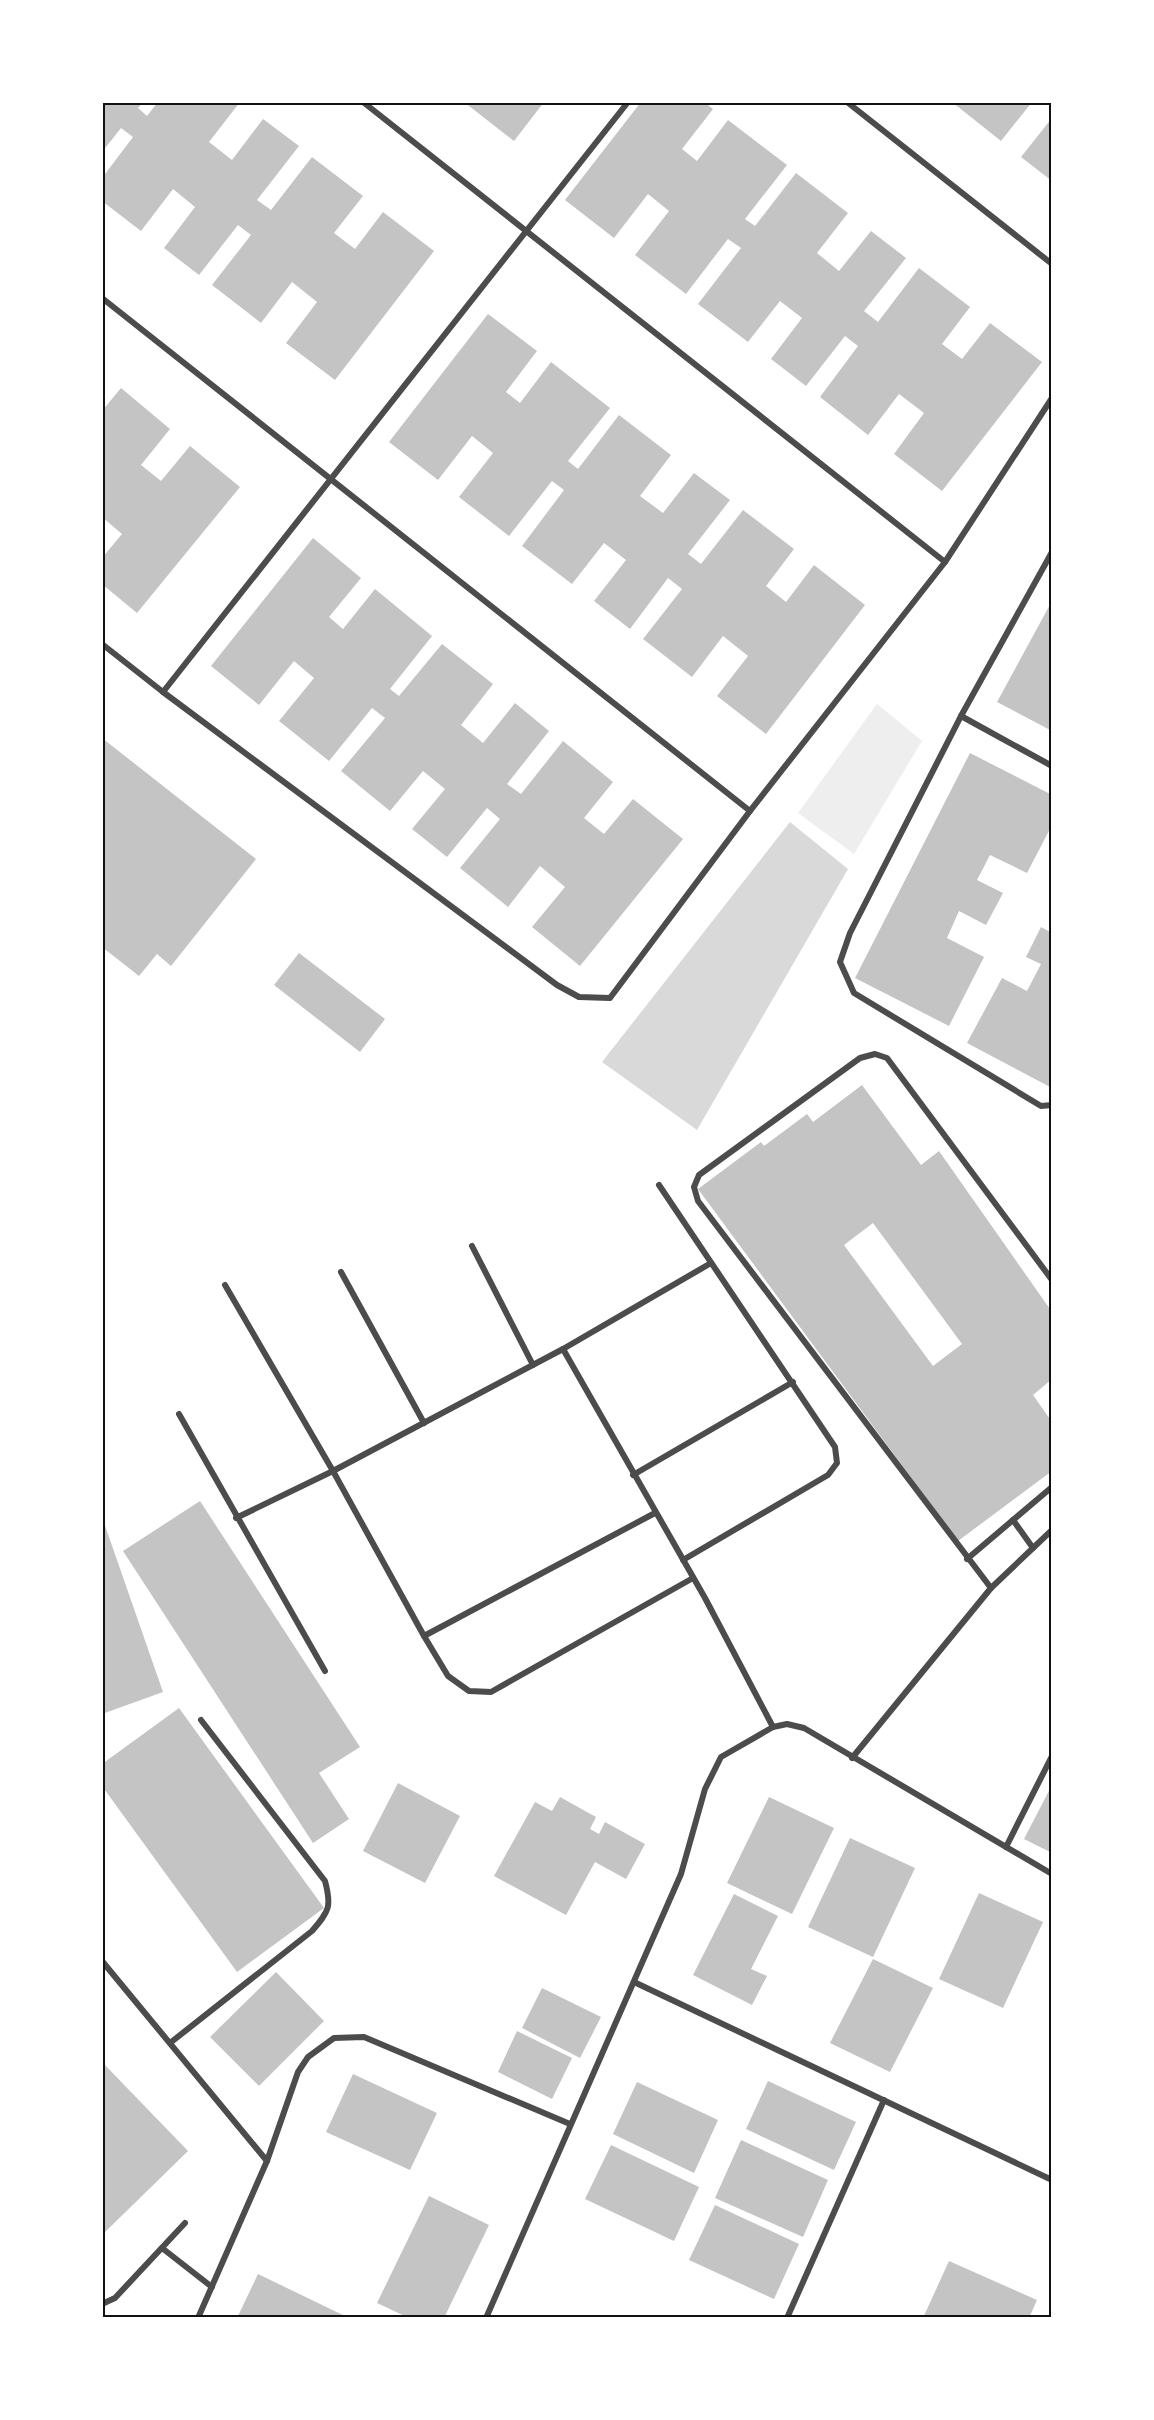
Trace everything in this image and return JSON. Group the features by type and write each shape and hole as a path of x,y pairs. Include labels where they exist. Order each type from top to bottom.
{"street":[{"path":"363,102 945,562"},
{"path":"163,692 628,102"},
{"path":"847,102 1052,264"},
{"path":"102,298 750,811"},
{"path":"102,644 163,692 557,985 579,997 610,998 750,811 945,562 1052,398"},
{"path":"1052,552 961,716 850,933 840,962 854,993 1041,1106 1052,1105"},
{"path":"961,716 1052,766"},
{"path":"991,1588 698,1201 694,1187 699,1176 752,1136 860,1058 875,1054 886,1058 1052,1280"},
{"path":"659,1185 835,1447 837,1463 828,1475 683,1560"},
{"path":"472,1246 533,1365"},
{"path":"236,1518 333,1471 563,1349 711,1263"},
{"path":"341,1272 424,1423"},
{"path":"225,1285 448,1676 469,1691 491,1692 693,1578"},
{"path":"563,1349 683,1560 773,1727"},
{"path":"633,1475 793,1382"},
{"path":"179,1414 324,1671"},
{"path":"967,1558 1052,1487"},
{"path":"424,1636 655,1513"},
{"path":"1013,1520 1033,1548"},
{"path":"852,1758 991,1588 1052,1530"},
{"path":"170,2043 312,1931 328,1912 329,1899 325,1881 201,1720"},
{"path":"486,2318 681,1874 705,1789 721,1757 773,1727 786,1724 804,1728 1052,1874"},
{"path":"1006,1847 1052,1756"},
{"path":"102,1961 267,2161"},
{"path":"634,1982 1052,2180"},
{"path":"198,2318 267,2161 298,2072 308,2057 334,2038 364,2037 570,2124"},
{"path":"787,2318 884,2100"},
{"path":"102,2304 115,2298 185,2223"},
{"path":"162,2248 212,2288"}],"shaded area":[{"path":"877,704 922,741 854,854 798,813"},
{"path":"790,822 848,869 697,1130 602,1062"}],"building":[{"path":"102,102 143,102 138,108 147,116 158,102 240,102 209,142 232,160 263,119 299,146 257,200 271,210 312,157 363,196 334,233 355,249 383,212 434,251 335,380 286,343 317,302 292,282 261,323 212,285 251,235 238,225 199,275 164,248 195,207 173,189 141,231 102,201 102,178 133,137 121,128 102,152"},
{"path":"464,102 544,102 514,141"},
{"path":"641,102 704,102 713,109 682,149 697,161 728,120 787,165 745,219 755,226 796,173 848,213 817,253 839,271 871,231 906,258 864,311 878,322 919,268 970,307 942,344 962,359 990,323 1042,362 942,491 894,454 924,413 899,394 868,435 820,397 858,346 845,336 806,386 771,359 802,318 780,301 748,342 698,304 741,248 728,239 686,294 635,255 669,211 648,194 614,238 565,200"},
{"path":"952,102 1032,102 1001,141"},
{"path":"1052,118 1052,181 1021,157"},
{"path":"488,314 537,351 506,392 520,403 551,362 610,408 568,461 578,469 619,415 671,455 640,496 663,513 694,473 730,500 688,554 701,564 743,510 794,549 766,586 786,602 814,565 865,605 766,734 717,696 748,656 723,636 692,677 643,639 682,589 668,578 630,629 594,601 626,560 604,543 572,584 522,546 564,490 552,481 509,536 459,497 493,453 472,436 438,480 389,442"},
{"path":"121,388 170,429 141,465 161,481 190,446 240,487 137,613 102,584 102,558 122,534 102,517 102,411"},
{"path":"313,538 361,578 329,617 343,629 375,589 432,636 390,689 399,696 442,644 493,684 461,725 483,743 515,703 549,731 507,784 521,794 563,741 613,782 584,818 604,834 633,799 683,839 580,966 532,927 565,887 540,866 508,907 460,868 500,819 487,808 447,857 412,829 445,789 423,771 390,811 341,771 385,718 372,708 329,761 279,721 314,678 294,661 259,705 211,666"},
{"path":"1052,601 1052,731 997,702"},
{"path":"102,738 256,859 171,966 157,954 139,976 102,947"},
{"path":"970,753 1052,795 1052,825 1027,873 990,855 977,880 1003,893 986,925 959,911 947,938 984,957 949,1026 855,978"},
{"path":"1041,927 1052,933 1052,1088 967,1043 1002,978 1027,991 1041,964 1026,957"},
{"path":"299,953 385,1019 360,1052 274,985"},
{"path":"862,1085 921,1165 939,1151 1052,1312 1052,1379 1033,1395 1052,1422 1052,1471 958,1541 698,1189 761,1142 764,1146 807,1114 813,1122","holes":["873,1223 962,1344 933,1366 844,1245"]},
{"path":"200,1501 360,1747 319,1773 349,1819 313,1843 123,1551"},
{"path":"102,1517 163,1692 102,1714"},
{"path":"179,1708 324,1908 237,1972 102,1786 102,1764"},
{"path":"398,1783 460,1816 425,1883 363,1851"},
{"path":"1052,1785 1052,1853 1024,1839"},
{"path":"560,1797 596,1817 590,1829 599,1834 605,1822 645,1844 626,1879 595,1862 566,1915 494,1876 535,1802 552,1811"},
{"path":"769,1797 834,1828 792,1914 727,1883"},
{"path":"850,1838 915,1868 873,1957 808,1927"},
{"path":"979,1893 1043,1922 1003,2008 939,1979"},
{"path":"734,1894 778,1916 751,1969 767,1976 752,2005 693,1975"},
{"path":"873,1959 933,1988 890,2072 830,2043"},
{"path":"276,1972 324,2021 259,2086 210,2037"},
{"path":"542,1988 601,2017 580,2058 522,2028"},
{"path":"517,2031 572,2058 552,2099 498,2072"},
{"path":"102,2062 188,2151 102,2235"},
{"path":"353,2074 437,2113 410,2170 326,2132"},
{"path":"768,2081 856,2122 834,2170 746,2129"},
{"path":"637,2082 718,2120 694,2173 613,2134"},
{"path":"741,2140 828,2180 803,2237 715,2198"},
{"path":"611,2145 699,2187 674,2241 585,2199"},
{"path":"429,2196 489,2225 444,2318 409,2318 377,2303"},
{"path":"715,2205 799,2244 774,2299 689,2260"},
{"path":"949,2261 1037,2300 1029,2318 923,2318"},
{"path":"258,2274 349,2318 237,2318"}]}
